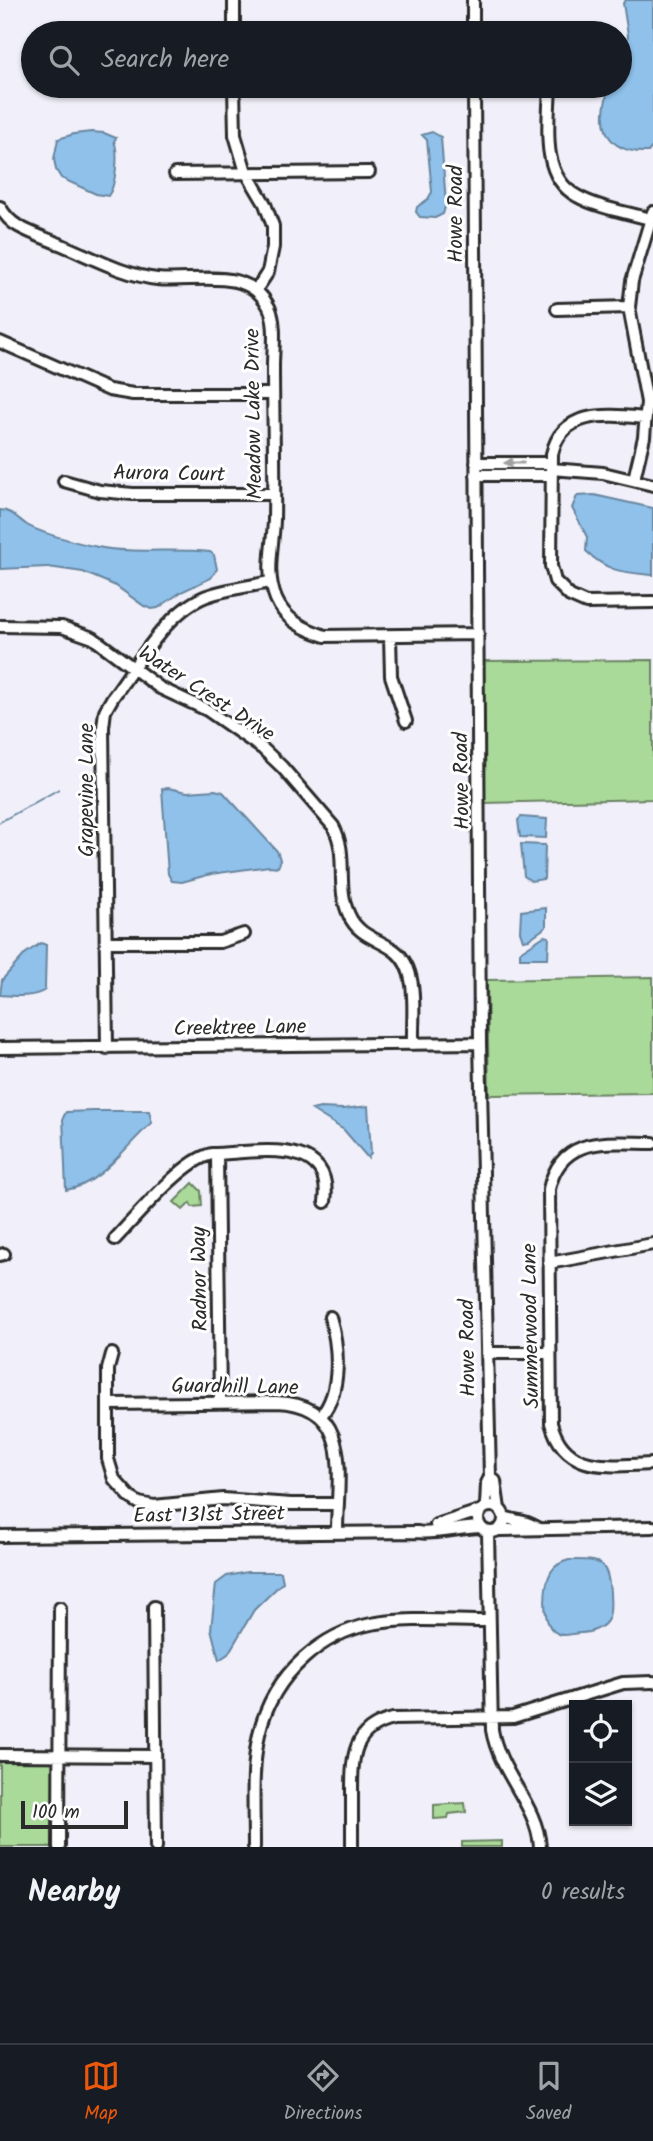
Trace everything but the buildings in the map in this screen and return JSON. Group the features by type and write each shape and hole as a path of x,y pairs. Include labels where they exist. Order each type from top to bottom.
{"street":[{"path":"234,0 234,21"},
{"path":"473,0 473,21"},
{"path":"0,207 16,225 126,273 158,279 228,279 244,283 256,290 268,272 273,247 272,226 265,204 246,172 235,135 234,98"},
{"name":"Howe Road","path":"474,98 480,1043 490,1476 484,1509"},
{"path":"551,98 551,160 554,173 562,184 587,201 651,215 632,281 629,307 645,386 646,418 645,437 634,480"},
{"path":"176,174 369,172"},
{"name":"Meadow Lake Drive","path":"256,290 269,307 273,323 274,523 269,560 270,582 281,608 302,629 324,636 478,634"},
{"path":"557,309 629,307"},
{"path":"0,342 109,390 133,394 273,394"},
{"path":"646,418 596,416 573,423 557,438 551,469 551,566 560,587 575,599 586,603 653,602"},
{"path":"476,463 585,471 653,485"},
{"path":"476,475 551,469"},
{"name":"Aurora Court","path":"64,481 100,491 133,494 274,494"},
{"name":"Grapevine Lane","path":"107,1048 105,711 170,622 186,607 204,597 270,582"},
{"name":"Water Crest Drive","path":"0,626 55,626 93,638 160,688 207,710 263,749 282,767 333,826 343,852 343,895 349,916 362,933 396,952 406,964 412,983 413,1044"},
{"path":"390,636 391,676 406,721"},
{"path":"106,942 220,942 244,934"},
{"name":"Creektree Lane","path":"0,1048 480,1043"},
{"name":"Summerwood Lane","path":"653,1143 597,1144 579,1148 569,1153 556,1167 549,1189 551,1423 554,1434 573,1458 593,1465 653,1464"},
{"path":"115,1239 186,1167 201,1157 217,1154 290,1152 305,1156 318,1165 325,1177 325,1202"},
{"name":"Radnor Way","path":"217,1154 220,1403"},
{"path":"549,1263 653,1244"},
{"path":"321,1416 332,1400 335,1387 335,1339 330,1317"},
{"path":"486,1353 550,1353"},
{"path":"111,1354 108,1368 108,1459 118,1487 139,1503 154,1506 223,1499 337,1504"},
{"name":"Guardhill Lane","path":"108,1404 292,1403 310,1408 330,1427 335,1441 337,1532"},
{"name":"Howe Road","path":"490,1476 495,1481 502,1513"},
{"path":"489,1530 504,1524 502,1513 494,1506 484,1509 478,1518 489,1530 490,1717 499,1756 533,1816 540,1847"},
{"name":"East 131st Street","path":"418,1532 423,1527 484,1509"},
{"name":"East 131st Street","path":"502,1513 537,1528"},
{"name":"East 131st Street","path":"0,1536 337,1532 424,1534 456,1528 532,1530 653,1527"},
{"path":"154,1607 156,1847"},
{"path":"59,1847 60,1608"},
{"path":"254,1847 256,1742 265,1710 290,1670 326,1641 369,1624 389,1621 489,1621"},
{"path":"352,1847 353,1759 360,1739 379,1723 393,1719 513,1717 623,1683 653,1682"},
{"path":"0,1755 155,1756"}],"green space":[{"path":"653,660 653,799 483,803 484,661"},
{"path":"653,977 653,1093 489,1095 487,980"},
{"path":"193,1183 201,1191 202,1206 192,1207 190,1203 183,1210 174,1202"},
{"path":"0,1757 51,1761 54,1766 53,1847 0,1847"},
{"path":"465,1803 466,1812 434,1819 434,1805"},
{"path":"502,1841 502,1847 462,1847 462,1842"}],"water":[{"path":"626,0 653,0 653,146 648,152 632,151 618,146 605,128 606,98 632,98 632,21 626,21 623,3"},
{"path":"91,132 116,138 116,169 108,196 96,194 61,178 56,170 54,159 58,139"},
{"path":"432,132 441,137 446,204 443,214 435,218 420,217 416,212 417,207 428,199 432,192 427,140 422,135"},
{"path":"594,495 653,508 653,575 609,567 586,551 587,537 572,508 577,496"},
{"path":"0,510 11,513 41,531 98,547 210,552 214,555 217,569 211,578 152,609 116,586 83,572 48,567 0,569"},
{"path":"162,789 187,792 223,792 277,851 280,861 278,867 211,874 182,882 172,881 168,874"},
{"path":"521,817 547,819 546,838 520,837 518,820"},
{"path":"521,844 545,845 544,879 531,881 524,876"},
{"path":"546,908 546,927 523,940 520,931 521,911"},
{"path":"544,936 549,937 548,958 520,958 520,952"},
{"path":"41,943 46,945 45,990 30,995 0,995 2,980 26,953"},
{"path":"368,1106 371,1153 368,1158 344,1130 312,1110 320,1108"},
{"path":"149,1111 152,1123 102,1172 79,1186 66,1190 63,1118 66,1112"},
{"path":"569,1560 595,1561 604,1567 609,1581 610,1609 606,1622 596,1629 561,1635 555,1632 547,1621 545,1594 553,1570 558,1564"},
{"path":"247,1572 281,1572 283,1582 254,1610 228,1654 219,1660 211,1629 216,1584 227,1576"}],"waterway":[{"path":"0,822 59,789"}]}
